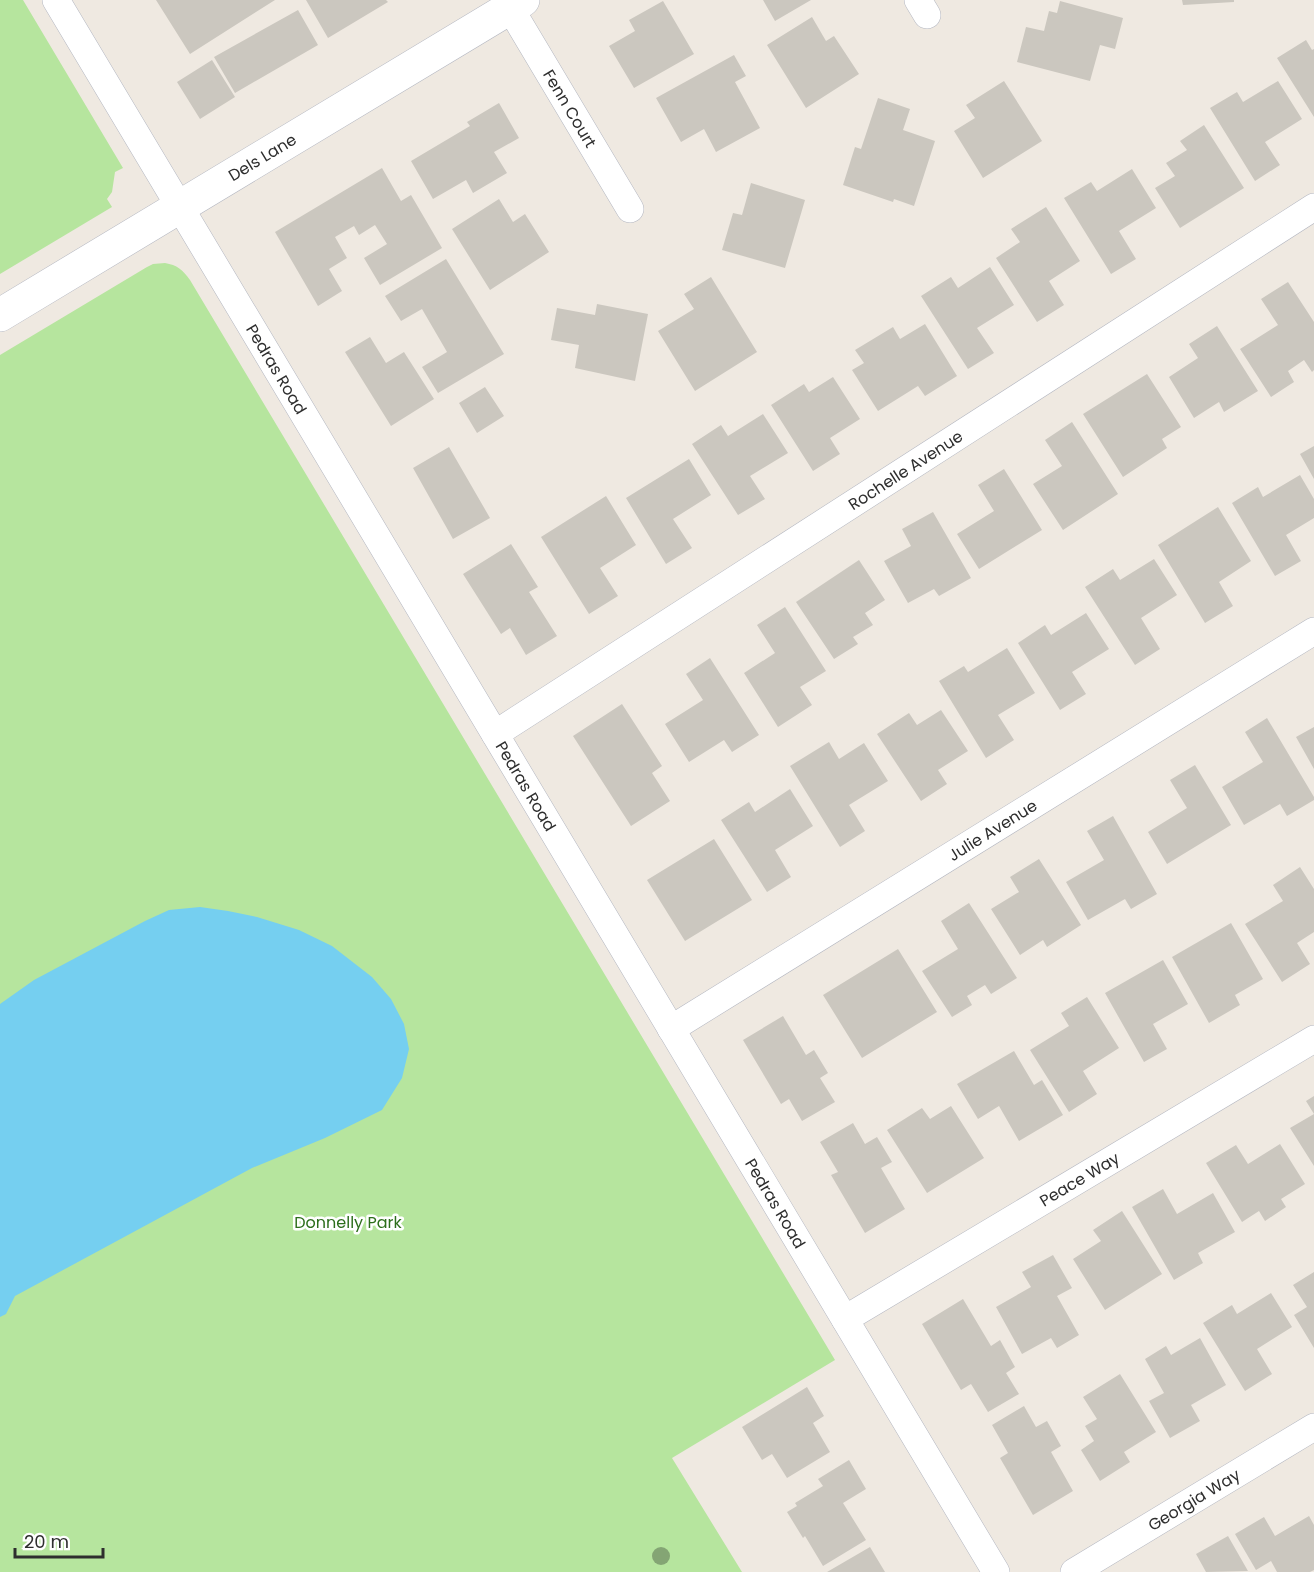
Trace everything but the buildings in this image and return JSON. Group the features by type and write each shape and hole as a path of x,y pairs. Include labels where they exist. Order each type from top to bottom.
{"street":[{"name":"Pedras Road","path":"56,0 996,1572"},
{"name":"Dels Lane","path":"0,315 517,4"},
{"name":"Fenn Court","path":"517,4 630,209"},
{"name":"Rochelle Avenue","path":"495,734 1314,207"},
{"name":"Julie Avenue","path":"671,1029 1314,631"},
{"name":"Peace Way","path":"845,1319 1314,1039"},
{"name":"Georgia Way","path":"1074,1572 1314,1427"}],"green space":[{"path":"0,0 23,0 123,168 115,172 112,192 107,199 112,207 0,274"},
{"name":"Donnelly Park","path":"165,263 185,273 190,280 835,1360 672,1458 742,1572 0,1572 0,355 147,267"}],"water":[{"path":"200,907 257,917 299,930 332,946 372,977 391,999 404,1024 409,1049 402,1078 382,1110 325,1138 252,1168 15,1296 6,1314 0,1317 0,1004 34,980 145,921 169,910"}]}
